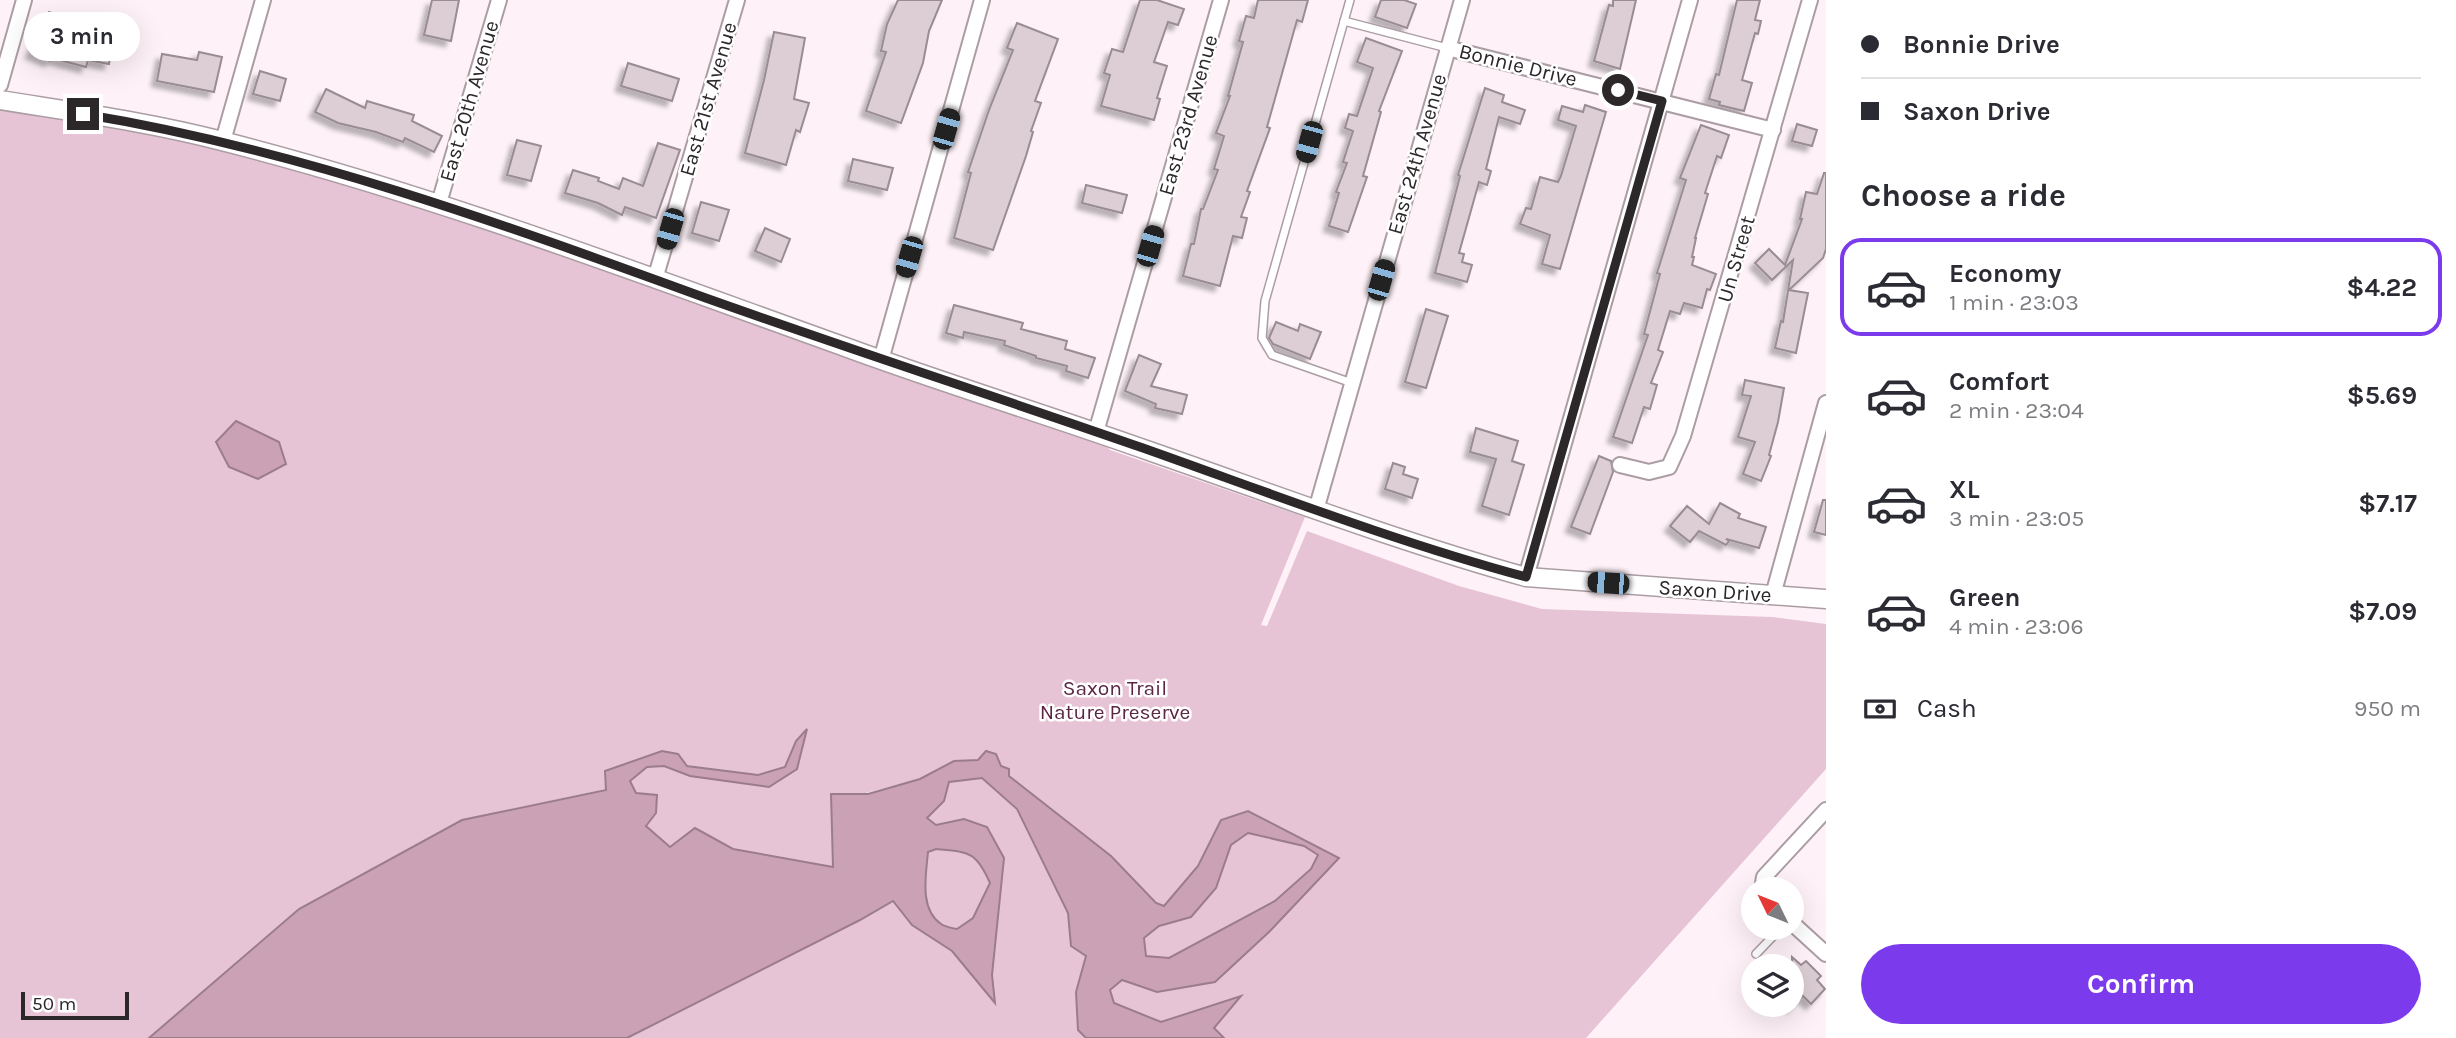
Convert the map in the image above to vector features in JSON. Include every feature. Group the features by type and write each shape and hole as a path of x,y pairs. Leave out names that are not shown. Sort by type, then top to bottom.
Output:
{"street":[{"path":"0,85 24,0"},
{"path":"223,141 264,0"},
{"name":"East 20th Avenue","path":"439,203 499,0"},
{"name":"East 21st Avenue","path":"655,279 737,0"},
{"path":"881,360 982,0"},
{"name":"East 23rd Avenue","path":"1096,432 1221,0"},
{"name":"East 24th Avenue","path":"1316,510 1462,0"},
{"path":"1526,577 1690,0"},
{"name":"Un Street","path":"1620,465 1649,472 1669,467 1684,436 1810,0"},
{"name":"Bonnie Drive","path":"1447,48 1773,130"},
{"name":"Saxon Drive","path":"0,100 166,128 223,141 439,203 881,360 1482,565 1526,577 1826,599"},
{"path":"1773,595 1826,403"},
{"path":"1764,877 1826,810"},
{"path":"1804,933 1824,949"}],"lane":[{"path":"1350,0 1265,301 1262,338 1272,355 1352,383"},
{"name":"Bonnie Drive","path":"1344,21 1447,48"},
{"path":"1756,954 1769,940"}],"green space":[{"name":"Saxon Trail Nature Preserve","path":"0,100 223,141 1096,432 1110,450 1305,517 1261,625 1267,626 1307,531 1459,586 1542,609 1772,617 1826,624 1826,769 1586,1038 1224,1038 1213,1028 1239,997 1161,1022 1114,1003 1109,990 1122,980 1157,992 1215,982 1269,932 1339,858 1248,811 1221,820 1198,866 1164,906 1156,903 1111,856 1008,776 978,760 954,761 920,779 862,794 834,867 733,849 695,829 670,847 645,825 630,781 647,767 664,766 690,776 769,787 797,769 806,730 796,741 785,767 758,775 687,765 678,754 662,751 606,789 462,820 299,909 149,1038 0,1038"},
{"path":"982,778 1016,809 1068,914 1071,946 1086,955 1076,992 1078,1030 1086,1038 627,1038 860,920 894,900 912,925 952,951 995,1001 992,975 1004,858 964,819 936,825 927,818 944,801 949,782"},
{"path":"1248,833 1304,846 1318,855 1311,869 1275,901 1169,958 1146,956 1144,938 1159,926 1191,917 1216,888 1231,845"},
{"path":"936,849 970,855 980,865 990,883 973,918 957,929 941,925 929,911 925,881 928,852"}],"shaded area":[{"path":"236,421 279,442 286,464 258,479 229,467 216,442"},
{"path":"807,729 797,769 769,787 690,776 664,766 647,767 630,781 636,793 657,795 656,813 646,826 670,847 695,828 733,849 833,867 831,794 868,794 920,779 954,761 978,760 986,751 996,754 1001,766 1009,769 1009,776 1111,856 1156,903 1164,906 1198,866 1221,820 1248,811 1339,858 1269,932 1215,982 1157,992 1122,980 1110,990 1114,1003 1161,1022 1241,996 1214,1028 1224,1038 1086,1038 1078,1030 1076,992 1086,956 1071,946 1068,913 1017,809 982,778 949,782 944,801 927,818 936,825 964,819 987,827 1004,858 992,975 995,1003 952,951 912,925 893,901 627,1038 149,1038 299,909 462,820 606,790 605,771 662,751 678,754 687,766 758,775 785,767 796,741","holes":["1248,833 1304,846 1318,855 1311,869 1275,901 1169,958 1146,956 1144,938 1159,926 1191,917 1216,888 1231,845","936,849 970,855 980,865 990,883 973,918 957,929 943,925 929,910 925,881 928,852"]}],"building":[{"path":"432,0 459,0 451,41 424,35"},
{"path":"898,0 942,0 929,31 923,63 901,123 866,111 886,52 881,51 887,24"},
{"path":"1140,0 1157,0 1184,9 1178,25 1168,22 1154,62 1167,66 1157,98 1160,99 1154,120 1101,106 1110,75 1104,73 1112,49 1123,52"},
{"path":"1258,0 1308,0 1302,22 1297,20 1267,127 1270,128 1247,191 1250,192 1241,217 1247,218 1242,238 1233,236 1220,286 1183,276 1191,244 1194,244 1201,209 1218,170 1214,169 1224,136 1216,133 1230,96 1243,42 1239,41 1246,16 1254,18"},
{"path":"1381,0 1404,0 1416,4 1407,28 1375,17"},
{"path":"1613,0 1636,0 1620,69 1594,61 1609,5 1613,6"},
{"path":"1737,0 1760,0 1755,20 1761,21 1742,80 1752,83 1744,111 1719,105 1720,102 1709,99 1716,74 1719,75"},
{"path":"49,12 67,20 62,32 95,41 96,38 113,41 109,64 88,60 86,67 52,58 50,61 31,53"},
{"path":"1017,23 1058,39 1035,101 1041,103 1026,156 993,250 954,238 971,173 968,172 1013,50 1007,48"},
{"path":"774,32 805,38 794,99 809,103 800,132 796,130 786,165 745,153"},
{"path":"1366,38 1402,51 1379,111 1381,112 1363,176 1367,177 1348,232 1329,226 1339,193 1336,192 1347,163 1343,162 1353,131 1345,128 1349,114 1357,116 1373,68 1357,62"},
{"path":"199,52 222,57 214,92 157,81 162,54 197,60"},
{"path":"628,63 679,79 672,101 621,86"},
{"path":"260,71 286,79 280,101 253,94"},
{"path":"1485,88 1504,95 1502,102 1525,110 1520,124 1499,117 1486,169 1491,171 1487,185 1479,182 1459,253 1464,254 1462,262 1472,265 1467,282 1435,273 1460,176 1458,175"},
{"path":"326,89 365,108 367,101 414,115 412,121 442,136 434,152 405,138 403,142 338,123 315,112"},
{"path":"1585,105 1606,112 1560,269 1542,264 1550,235 1520,224 1526,208 1531,209 1540,177 1558,182 1561,176 1576,126 1558,120 1562,106 1583,112"},
{"path":"1797,124 1817,130 1812,146 1792,141"},
{"path":"1701,125 1729,135 1721,158 1717,156 1705,193 1708,194 1692,257 1692,265 1716,274 1710,290 1707,289 1702,308 1684,303 1680,314 1670,311 1658,350 1663,352 1651,383 1657,385 1650,409 1644,407 1632,443 1613,437 1648,335 1644,334 1660,274 1657,273 1686,180 1680,178"},
{"path":"517,140 541,146 531,181 507,175"},
{"path":"658,143 680,150 656,218 625,207 622,215 598,203 565,193 573,170 599,178 598,181 619,189 623,178 643,186"},
{"path":"853,159 893,168 887,190 848,181"},
{"path":"1824,173 1826,249 1823,258 1789,290 1808,293 1796,353 1775,348 1781,321 1783,322 1793,260 1772,280 1755,263 1769,249 1785,265 1802,219 1806,192 1817,194"},
{"path":"1086,185 1127,195 1122,213 1082,203"},
{"path":"701,202 729,210 719,241 692,233"},
{"path":"765,228 790,239 781,262 755,251"},
{"path":"954,305 1023,323 1021,329 1067,341 1065,349 1095,358 1088,378 1066,371 1067,366 1036,358 1004,345 1005,341 964,332 963,338 946,333"},
{"path":"1426,309 1448,316 1426,388 1405,382"},
{"path":"1276,322 1298,331 1300,324 1321,332 1310,359 1273,344 1269,338"},
{"path":"1139,355 1161,364 1151,386 1187,395 1182,414 1155,408 1156,404 1125,391"},
{"path":"1745,380 1784,388 1769,455 1771,456 1761,481 1743,474 1755,442 1738,437 1751,396 1742,395"},
{"path":"1476,428 1518,441 1512,461 1524,465 1509,515 1482,506 1496,459 1470,452"},
{"path":"1599,456 1611,461 1613,472 1590,534 1571,527"},
{"path":"1393,463 1405,467 1403,474 1418,479 1412,498 1385,489"},
{"path":"1823,500 1826,500 1826,535 1814,532"},
{"path":"1720,503 1740,514 1738,518 1766,527 1759,548 1726,539 1729,541 1726,545 1699,531 1690,542 1670,526 1687,506 1709,524"},
{"path":"1806,961 1821,976 1817,980 1825,989 1811,1004 1804,997"}],"route":[{"path":"83,114 223,141 439,203 881,360 1316,510 1526,577 1662,101 1618,90"}]}
